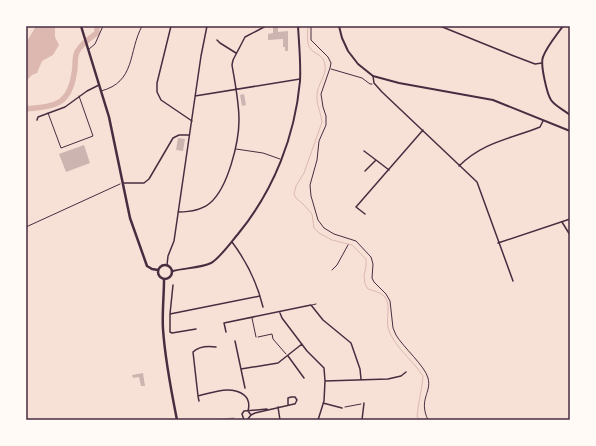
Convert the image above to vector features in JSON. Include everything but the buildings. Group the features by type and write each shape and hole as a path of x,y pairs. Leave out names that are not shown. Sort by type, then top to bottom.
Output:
{"main road":[{"path":"81,26 112,130 130,218 147,266 158,270 160,267 167,265 171,267 173,271 171,277 164,280"},
{"path":"158,270 159,276 164,280"},
{"path":"164,280 164,344 177,420"}],"street":[{"path":"170,26 157,83 157,92 160,100 192,121"},
{"path":"167,265 168,256 174,241 189,135 207,26"},
{"path":"178,212 203,208 214,199 224,183 236,149 239,119 232,62 245,37 266,26"},
{"path":"173,271 212,262 232,242 260,203 273,179 291,130 297,105 300,79 298,26"},
{"path":"339,26 342,38 348,51 358,64 373,76 384,80 493,100 570,131"},
{"path":"440,26 535,64 542,63"},
{"path":"563,26 543,57 542,63 551,100 570,115"},
{"path":"217,40 236,53"},
{"path":"373,76 374,83 387,97 477,182 513,281"},
{"path":"195,96 300,79"},
{"path":"36,120 38,117 65,107 88,90 99,85"},
{"path":"459,166 469,156 492,144 540,127 544,120"},
{"path":"365,214 356,207 423,130"},
{"path":"122,183 144,183 149,180 173,138 178,135 189,135"},
{"path":"364,151 389,170"},
{"path":"365,172 376,160"},
{"path":"498,243 570,219"},
{"path":"562,222 570,235"},
{"path":"232,242 249,267 257,285 263,307"},
{"path":"173,285 170,332 172,333 196,329"},
{"path":"170,314 260,296"},
{"path":"226,332 224,323 311,306 323,320 351,343 360,369 361,379"},
{"path":"280,312 282,318 302,344 324,368 325,381 323,403 318,420"},
{"path":"235,341 244,388"},
{"path":"241,369 278,363 302,344"},
{"path":"199,401 192,352 197,349 210,346 216,347"},
{"path":"288,356 304,378"},
{"path":"325,381 398,377 406,372"},
{"path":"198,396 227,390 242,394 248,399 248,410 251,415"},
{"path":"247,420 254,412 288,405 296,403 296,398 292,396 289,397 288,405"},
{"path":"323,403 342,408"},
{"path":"362,420 364,403"},
{"path":"278,407 280,420"},
{"path":"244,420 244,411 269,409"}],"lane":[{"path":"88,50 95,44 103,26"},
{"path":"101,91 116,86 122,80 127,72 136,38 142,26"},
{"path":"48,113 61,148 93,136 79,96"},
{"path":"236,149 263,153 281,160"},
{"path":"332,270 337,265 348,245"},
{"path":"311,306 316,304"},
{"path":"252,317 256,337"}],"path":[{"path":"311,26 311,40 328,57 331,63 321,94 326,116 326,125 319,141 317,160 310,185 311,196 318,220 324,228 334,234 356,241 371,257 373,264 372,278 390,301 392,322 396,335 428,376 428,387 424,404 428,420"},
{"path":"330,68 362,78 370,84 374,83"},
{"path":"26,227 122,183"},
{"path":"256,337 272,334 273,339 288,356"},
{"path":"342,408 364,403"}],"shaded area":[{"path":"36,26 55,26 55,37 59,45 53,55 42,61 37,73 32,75 26,81 26,43"}],"waterway":[{"path":"26,109 52,105 64,98 72,85 77,52 83,44 97,33 97,26"},
{"path":"308,26 309,46 323,59 325,65 325,72 317,91 317,101 322,122 304,173 296,186 294,194 312,214 314,228 319,233 332,240 352,245 366,259 364,276 365,284 368,289 379,293 387,300 388,328 391,335 394,341 423,376 417,417 421,420"}]}
